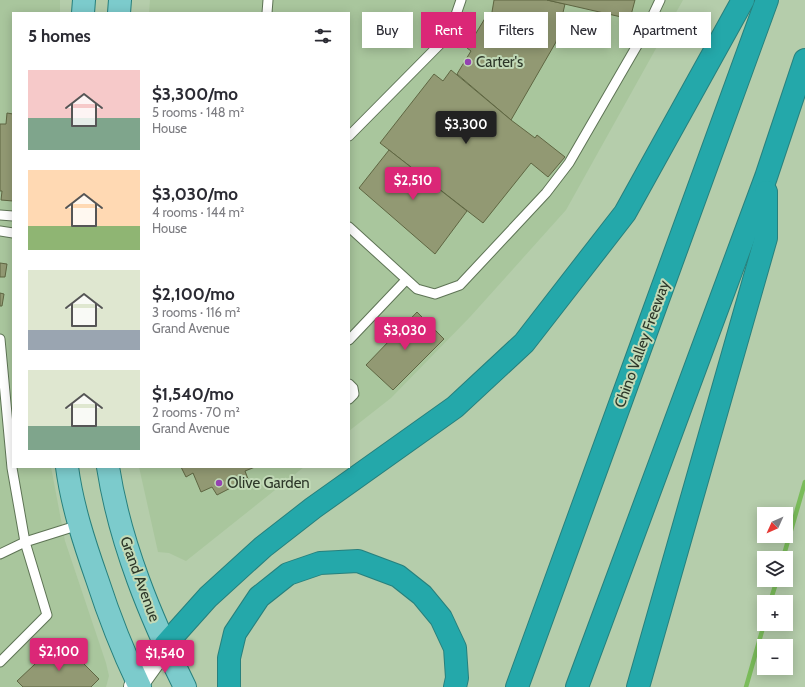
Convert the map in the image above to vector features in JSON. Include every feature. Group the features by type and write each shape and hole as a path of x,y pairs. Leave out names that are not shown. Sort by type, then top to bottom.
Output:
{"highway":[{"path":"165,645 208,597 263,546 313,508 455,407 524,343 625,213 744,0"},
{"name":"Chino Valley Freeway","path":"517,687 767,0"},
{"path":"577,687 766,177 805,60"},
{"path":"638,687 766,238 766,177"},
{"path":"230,687 229,658 235,633 259,597 288,574 320,563 358,561 398,576 422,595 441,618 455,648 457,678 455,687"}],"main road":[{"path":"83,12 84,0"},
{"path":"119,12 120,0"},
{"path":"66,468 79,525 111,620 137,686"},
{"name":"Grand Avenue","path":"108,468 113,497 131,557 165,645 185,687"}],"street":[{"path":"137,686 165,645"}],"lane":[{"path":"267,12 268,0"},
{"path":"350,135 449,36 461,0"},
{"path":"350,228 417,289 435,294 460,285 546,193 569,163 646,30 660,0"},
{"path":"0,215 12,216"},
{"path":"0,231 12,233"},
{"path":"350,339 406,280"},
{"path":"0,339 12,468 25,542 47,615 0,662"},
{"path":"350,385 353,388 354,394 350,398"},
{"path":"0,554 25,542 79,525"}],"shaded area":[{"path":"0,0 60,0 60,12 12,12 12,468 51,468 65,541 109,676 106,687 0,687"},
{"path":"150,0 683,0 676,12 619,12 619,48 656,48 566,210 470,317 391,398 350,430 350,12 149,12"},
{"path":"139,468 303,468 186,561 169,553 158,552"}],"building":[{"path":"494,0 547,0 565,4 563,12 556,12 556,42 511,120 457,74 471,51 467,48 476,48 476,33 484,20 484,48 548,48 548,12 492,12"},
{"path":"547,0 635,0 632,12 619,12 619,16 611,15 611,12 599,12"},
{"path":"451,70 511,120 535,138 537,135 565,157 548,177 531,163 483,223 380,143 434,74 443,81"},
{"path":"7,113 12,114 12,201 1,200 2,191 0,191 0,124 6,124"},
{"path":"389,150 467,211 435,254 359,188"},
{"path":"0,263 7,264 5,277 0,277"},
{"path":"0,293 4,294 2,306 0,306"},
{"path":"417,312 444,339 393,390 366,365"},
{"name":"Olive Garden","path":"182,468 252,468 245,471 248,479 217,495 212,487 201,492 193,473 186,477"},
{"path":"66,646 99,679 91,687 23,687 17,681 51,649 57,654"}],"waterway":[{"path":"785,551 805,482"},
{"path":"772,595 775,587"},
{"path":"746,687 762,631"}],"place":[{"name":"Carter's","path":"468,62"},
{"name":"Olive Garden","path":"219,483"}]}
